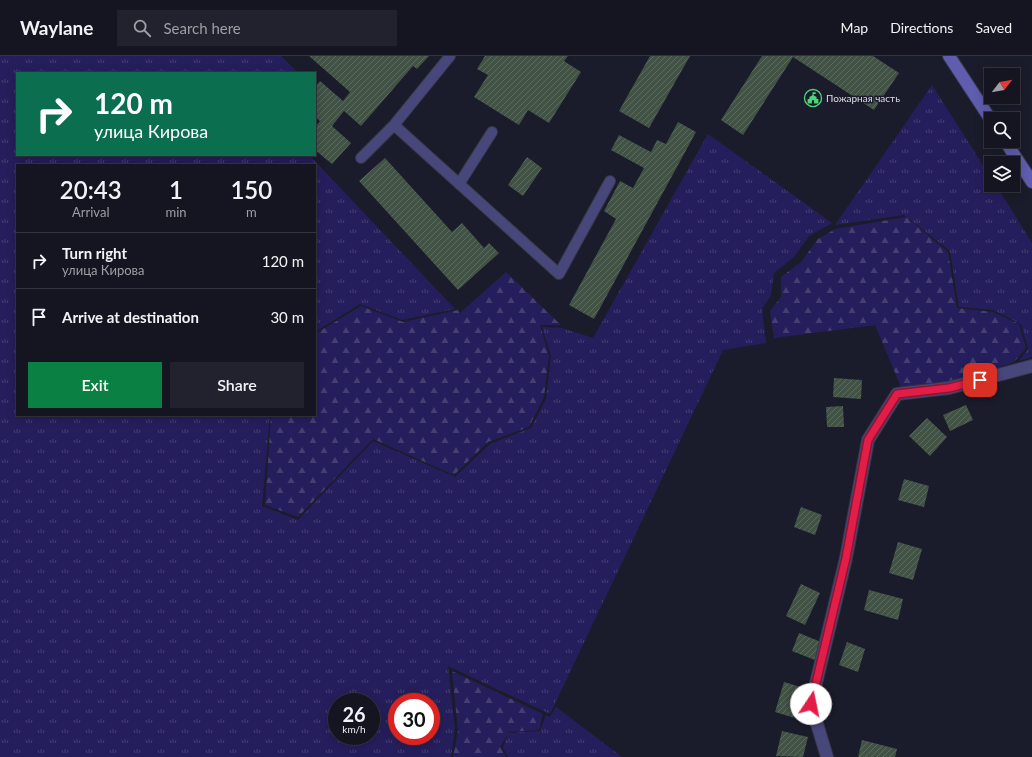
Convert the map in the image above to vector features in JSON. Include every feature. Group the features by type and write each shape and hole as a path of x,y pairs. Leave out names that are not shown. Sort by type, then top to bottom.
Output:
{"main road":[{"path":"949,56 986,112"},
{"path":"1010,148 1032,182"}],"street":[{"path":"826,757 811,704 846,558 868,440 897,394 949,388 1032,366"}],"lane":[{"path":"360,158 394,124 450,56"},
{"path":"394,124 559,274 610,181"},
{"path":"459,184 492,132"}],"green space":[{"path":"0,56 281,56 297,72 16,72 16,156 310,156 455,309 402,320 360,304 316,331 316,164 16,164 16,416 270,416 262,506 298,520 373,441 455,477 490,444 531,428 546,399 551,356 542,327 562,328 593,338 708,134 832,223 809,236 794,257 774,273 771,295 762,309 766,343 723,350 550,714 448,666 455,729 451,757 0,757"},
{"path":"932,85 984,167 984,192 1000,192 1032,243 1032,357 1019,361 1028,349 1021,324 993,310 959,307 950,251 904,215 835,225"},
{"path":"906,217 948,252 957,308 993,312 1019,324 1026,348 1014,362 959,382 904,394 875,325 774,338 770,311 781,297 781,277 801,262 818,239 835,229"},
{"path":"506,272 561,325 540,325 549,356 544,397 529,427 488,442 454,475 373,439 298,517 265,505 271,416 316,416 316,333 361,306 403,322 458,310 460,313"},
{"path":"452,671 543,714 539,730 509,732 500,747 506,757 453,757 458,731"},
{"path":"556,707 622,757 508,757 503,748 508,733 540,731 546,715 550,717"}],"building":[{"path":"309,56 429,56 417,69 413,66 361,126 344,111 332,126 351,143 332,164 316,151 316,126 320,121 316,118 316,86 320,81 343,101 350,92"},
{"path":"485,56 568,56 564,61 581,72 549,123 528,110 519,125 474,97 488,75 477,69"},
{"path":"650,56 690,56 649,128 619,111"},
{"path":"762,56 873,56 899,73 874,110 793,57 743,135 721,120"},
{"path":"678,122 696,132 594,319 569,305 616,219 604,211 620,181 633,188 644,168 611,150 619,135 651,152 657,140 666,144"},
{"path":"527,157 542,168 523,196 508,185"},
{"path":"385,158 452,232 462,223 484,248 489,243 499,253 458,290 359,181"},
{"path":"834,378 862,380 861,399 833,397"},
{"path":"966,405 973,420 950,431 943,415"},
{"path":"843,406 844,427 827,427 826,407"},
{"path":"927,418 947,437 930,456 909,436"},
{"path":"904,479 929,486 924,507 898,500"},
{"path":"801,507 822,515 815,535 794,527"},
{"path":"898,542 922,549 913,580 889,573"},
{"path":"801,584 820,593 805,625 786,616"},
{"path":"869,590 903,599 898,620 864,610"},
{"path":"799,633 821,642 815,660 792,651"},
{"path":"847,642 865,649 858,672 839,665"},
{"path":"784,682 804,688 795,718 775,712"},
{"path":"782,731 808,737 803,757 776,756"},
{"path":"862,740 897,749 895,757 858,757"}],"place":[{"name":"Пожарная часть","path":"813,98"}],"route":[{"path":"811,704 846,558 868,440 897,394 949,388 980,380"}]}
